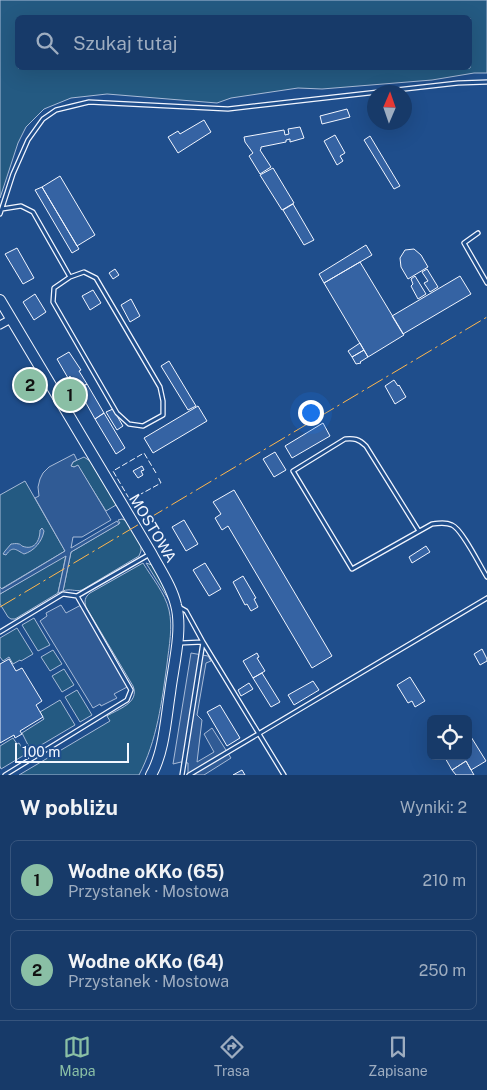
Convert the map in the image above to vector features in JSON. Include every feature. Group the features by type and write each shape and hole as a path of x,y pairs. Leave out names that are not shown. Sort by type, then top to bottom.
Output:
{"street":[{"name":"MOSTOWA","path":"0,300 165,577 176,606 178,616 177,644 159,756 154,775"},
{"path":"0,325 11,319"}],"lane":[{"path":"0,214 13,174 28,140 43,119 56,110 89,102 228,109 458,83 487,82"},
{"path":"2,209 21,206 33,212 70,277"},
{"path":"478,233 464,243 487,283"},
{"path":"84,272 96,278 160,387 163,415 143,426 129,424 117,413 53,302 54,288 70,277 84,272"},
{"path":"419,531 366,446 360,440 345,439 293,471 352,569 432,524 444,523 453,525 461,532 487,577"},
{"path":"0,632 63,594 77,596 151,554"},
{"path":"5,775 127,700 131,690 77,596"},
{"path":"189,775 487,598"},
{"path":"176,606 186,610 203,642 284,775"},
{"path":"177,644 203,642"},
{"path":"182,775 203,642"}],"shaded area":[{"path":"0,0 487,0 487,73 474,73 432,80 322,89 298,88 231,98 217,103 107,94 71,98 44,109 26,127 18,143 0,198"},
{"path":"74,454 77,460 71,466 78,465 111,520 82,537 73,537 71,548 117,521 119,524 71,552 63,591 58,593 66,556 0,594 0,587 2,589 65,551 35,498 39,496 38,487 43,473 49,467"},
{"path":"84,457 90,461 116,504 106,511 78,466 71,466 73,462"},
{"path":"25,481 65,551 1,589 0,495"},
{"path":"118,520 127,521 141,545 139,556 82,590 63,591 71,552 120,523"},
{"path":"42,528 44,531 41,539 31,551 24,554 13,549 6,555 3,554 11,544 30,547 36,544"},
{"path":"66,555 58,593 15,619 8,617 0,604 0,594"},
{"path":"143,563 167,604 171,630 158,721 150,749 139,775 19,775 110,721 107,716 131,701 134,692 133,686 86,607 85,601 90,593"},
{"path":"146,563 152,565 163,584 169,600"},
{"path":"61,605 66,613 81,605 129,686 114,694 117,698 101,706 100,704 93,708 40,621 47,616 46,613"},
{"path":"34,618 50,645 38,651 22,625"},
{"path":"17,628 33,654 13,664 9,657 3,661 0,657 0,638"},
{"path":"53,650 62,664 50,671 41,657"},
{"path":"191,653 208,656 211,661 206,663 197,715 202,720 197,762 214,752 204,734 212,728 231,758 204,775 188,775 188,763 173,764"},
{"path":"64,669 74,685 62,692 52,676"},
{"path":"77,690 92,715 80,722 65,697"},
{"path":"60,700 75,725 31,751 22,733 44,719 40,712"},
{"path":"13,738 17,744 19,743 26,754 1,769 0,746"}],"building":[{"path":"347,109 350,117 322,124 320,116"},
{"path":"204,120 211,132 178,153 168,137 178,131 180,134"},
{"path":"300,127 304,138 290,142 290,139 286,140 286,142 261,147 260,150 271,167 260,174 249,156 253,153 245,142 244,137 284,130 285,135 289,134 288,129"},
{"path":"335,135 345,153 340,156 343,161 337,165 324,141"},
{"path":"370,136 400,186 394,189 364,140"},
{"path":"273,168 294,203 282,210 260,175"},
{"path":"60,176 95,235 77,246 42,187"},
{"path":"42,187 79,249 72,253 35,190"},
{"path":"293,204 314,240 304,245 283,210"},
{"path":"366,245 372,255 324,283 319,274"},
{"path":"17,248 34,278 23,284 5,254"},
{"path":"414,249 421,255 428,267 408,279 401,267 400,258 405,250"},
{"path":"360,262 404,335 368,357 324,283"},
{"path":"115,269 119,275 113,279 109,273"},
{"path":"427,269 438,287 430,292 424,283 428,281 422,272"},
{"path":"415,276 426,294 418,299 411,286 413,284 411,279"},
{"path":"460,276 471,294 403,334 392,316"},
{"path":"93,290 101,303 90,310 82,296"},
{"path":"35,294 46,312 34,320 23,302"},
{"path":"131,299 140,316 130,322 121,305"},
{"path":"360,343 364,350 352,357 348,351"},
{"path":"364,350 368,357 361,363 356,364 352,357"},
{"path":"69,352 81,370 79,371 87,384 78,389 70,376 68,378 57,359"},
{"path":"169,361 196,406 188,410 161,366"},
{"path":"394,380 406,397 395,404 385,386"},
{"path":"87,384 104,413 95,419 78,389"},
{"path":"198,406 207,421 153,453 144,438"},
{"path":"113,409 123,426 117,430 106,412"},
{"path":"104,413 125,448 116,454 95,419"},
{"path":"323,423 330,436 292,458 285,446"},
{"path":"275,452 286,470 274,477 263,459"},
{"path":"142,466 144,470 141,471 143,475 138,478 133,471"},
{"path":"234,490 332,656 312,668 228,526 222,530 215,518 221,514 213,502"},
{"path":"184,520 198,544 186,551 172,527"},
{"path":"426,546 430,552 412,563 409,557"},
{"path":"205,563 221,589 209,596 193,570"},
{"path":"243,576 256,598 254,599 258,607 251,611 247,604 245,605 233,582"},
{"path":"482,649 487,661 480,665 474,654"},
{"path":"257,653 259,657 257,658 265,671 253,678 243,661"},
{"path":"9,659 16,671 22,668 42,701 36,705 43,717 20,731 22,734 15,738 14,735 0,743 0,664"},
{"path":"262,673 280,702 271,707 253,678"},
{"path":"410,677 425,701 415,707 412,701 408,703 397,685"},
{"path":"313,681 319,690 294,705 288,695"},
{"path":"249,683 253,689 241,696 238,690"},
{"path":"220,705 240,738 227,746 207,712"},
{"path":"472,738 486,761 471,770 466,761 452,770 446,760 472,760"},
{"path":"466,761 474,775 456,775 452,770"},
{"path":"242,770 245,775 233,775"}],"fence":[{"path":"156,473 144,453 113,471 130,500 161,483 158,477"}],"power":[{"path":"0,607 487,317"}],"place":[{"name":"Wodne oKKo (64)","path":"30,385"},
{"name":"Wodne oKKo (65)","path":"70,395"}]}
